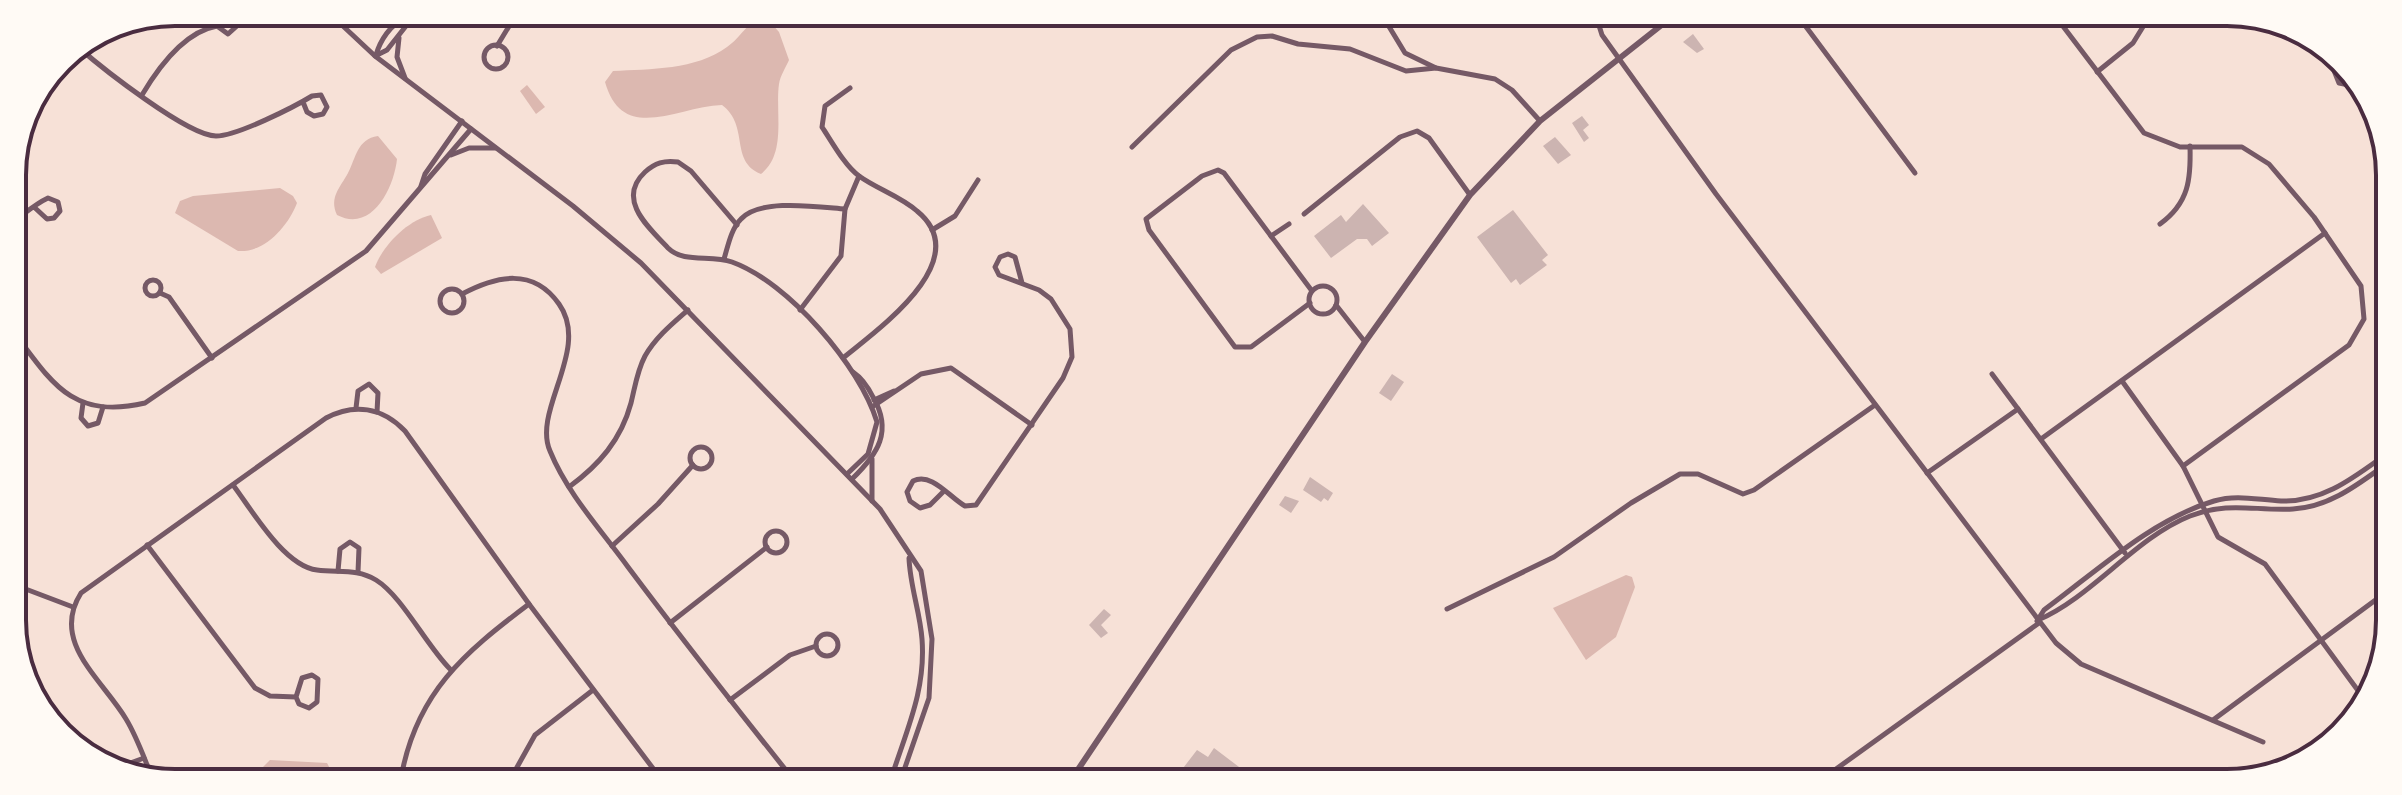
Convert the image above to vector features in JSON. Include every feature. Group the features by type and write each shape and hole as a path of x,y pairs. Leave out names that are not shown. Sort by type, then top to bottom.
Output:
{"street":[{"path":"142,95 158,70 197,33 217,26 224,34 235,31 236,26"},
{"path":"343,26 375,56 641,263 873,502 921,571 926,588 933,658 929,698 905,769"},
{"path":"375,56 380,43 395,26"},
{"path":"403,26 396,46 406,79"},
{"path":"497,46 506,50 508,58 505,65 494,69 485,63 484,55 488,48 497,46 509,26"},
{"path":"1389,26 1405,53 1436,68 1495,79 1512,90 1540,121"},
{"path":"1599,26 1602,35 2038,622 2081,664 2263,742"},
{"path":"1078,769 1365,342 1470,195 1540,121 1660,26"},
{"path":"1805,26 1915,173"},
{"path":"2063,26 2144,133 2171,145 2242,147 2260,156 2354,271 2364,293 2361,328 2343,350 2183,466"},
{"path":"2097,72 2133,43 2143,26"},
{"path":"375,56 387,50 402,31"},
{"path":"1132,147 1231,50 1257,37 1272,36 1298,44 1350,49 1406,71 1436,68"},
{"path":"88,54 190,129 213,136 233,133 303,102 321,95 327,107 323,114 314,116 307,112 303,102"},
{"path":"843,358 917,294 933,261 932,230 918,211 859,176 821,122 825,106 850,88"},
{"path":"421,187 425,174 462,121"},
{"path":"26,348 51,382 83,403 103,407 145,403 366,251 471,129"},
{"path":"1304,214 1400,137 1417,131 1429,138 1470,195"},
{"path":"2160,224 2176,210 2187,191 2190,146"},
{"path":"450,156 469,148 495,148"},
{"path":"737,225 691,171 678,162 655,164 640,176 633,190 637,212 676,255 724,259 755,273 800,310 853,371 873,403 883,429 882,441 872,459 849,477"},
{"path":"1218,170 1224,173 1312,291 1310,303 1251,347 1235,347 1149,230 1146,219 1202,176 1218,170"},
{"path":"800,310 841,256 845,209 859,176"},
{"path":"932,230 955,216 978,180"},
{"path":"26,213 34,207 44,200 58,202 60,211 57,217 47,219 34,207"},
{"path":"724,259 742,217 765,207 845,209"},
{"path":"1271,236 1289,224"},
{"path":"2041,439 2325,233"},
{"path":"944,491 926,507 914,505 908,497 910,485 918,479 928,479 965,506 976,505 1069,367 1072,338 1065,317 1051,299 999,275 995,267 1000,257 1008,254 1015,257 1022,283"},
{"path":"462,294 464,303 460,310 449,312 443,308 441,300 447,291 462,294 492,279 520,278 552,295 564,312 569,342 547,437 550,452 569,487 612,546 785,769"},
{"path":"1312,291 1324,286 1332,289 1335,305 1365,342"},
{"path":"160,293 169,297 212,358"},
{"path":"1310,303 1322,313 1335,305"},
{"path":"569,487 608,451 621,429 645,356 663,333 688,310"},
{"path":"873,403 930,371 951,368 1032,425"},
{"path":"1992,374 2125,554"},
{"path":"2122,381 2183,466 2218,537 2253,555 2271,570 2358,691"},
{"path":"356,408 358,391 369,384 378,393 377,412"},
{"path":"83,403 81,418 88,426 98,423 103,407"},
{"path":"849,477 871,447 877,431 873,403"},
{"path":"1447,609 1554,557 1631,503 1680,474 1698,474 1743,494 1754,490 1875,405"},
{"path":"148,766 125,718 76,649 69,626 73,607 81,593 326,418 356,408 377,412 405,431 529,604 653,769"},
{"path":"1927,473 2018,409"},
{"path":"703,447 709,451 712,459 708,466 699,469 693,465 690,456 693,449 703,447"},
{"path":"872,459 873,502"},
{"path":"1836,769 2038,622 2125,554 2179,522 2232,497 2278,501 2311,499 2337,488 2376,461"},
{"path":"612,546 658,504 693,465"},
{"path":"2204,508 2239,505 2285,509 2311,506 2339,496 2376,475"},
{"path":"233,485 291,559 306,568 358,572 385,586 426,644 450,669"},
{"path":"780,531 786,536 783,550 773,552 767,547 766,538 771,532 780,531"},
{"path":"338,571 340,549 350,542 359,548 358,572"},
{"path":"147,545 249,683 270,696 296,697"},
{"path":"670,623 767,547"},
{"path":"895,769 915,714 922,678 922,641 909,557"},
{"path":"26,589 73,607"},
{"path":"2213,720 2376,599"},
{"path":"404,769 422,714 450,669 475,644 529,604"},
{"path":"828,634 834,637 838,645 828,656 821,654 816,646 818,639 828,634"},
{"path":"730,700 790,655 816,646"},
{"path":"312,675 318,679 321,686 312,707 302,707 296,697 302,678 312,675"},
{"path":"516,769 535,735 593,690"},
{"path":"132,763 144,758"}],"shaded area":[{"path":"750,26 774,26 789,60 779,84 777,144 769,166 761,174 745,161 735,123 722,105 654,118 638,117 625,112 613,101 605,82 613,71 687,64 715,55"},
{"path":"527,85 545,107 536,114 520,91"},
{"path":"378,136 397,159 386,194 371,213 361,218 337,215 335,198 358,150 366,141"},
{"path":"280,188 293,196 297,203 281,229 257,248 238,251 175,213 180,201 193,196"},
{"path":"431,215 442,238 381,274 375,267 390,242 414,222"},
{"path":"1626,575 1632,577 1635,587 1616,637 1586,660 1553,608"},
{"path":"270,760 327,763 330,769 261,769"}],"building":[{"path":"1693,34 1704,49 1697,53 1683,42"},
{"path":"1582,116 1589,125 1583,130 1589,138 1584,142 1572,123"},
{"path":"1555,137 1571,155 1558,164 1543,146"},
{"path":"1363,204 1389,233 1372,246 1367,239 1357,239 1331,258 1314,236 1341,215 1346,222"},
{"path":"1513,210 1548,255 1542,260 1547,265 1520,285 1516,279 1511,283 1477,237"},
{"path":"1392,374 1404,382 1391,401 1379,393"},
{"path":"1310,477 1333,493 1328,501 1324,498 1321,502 1303,490"},
{"path":"1285,496 1299,501 1291,513 1279,505"},
{"path":"1104,609 1111,615 1101,625 1108,633 1101,638 1089,625"},
{"path":"1214,748 1242,769 1182,769 1197,750 1208,757"}]}
